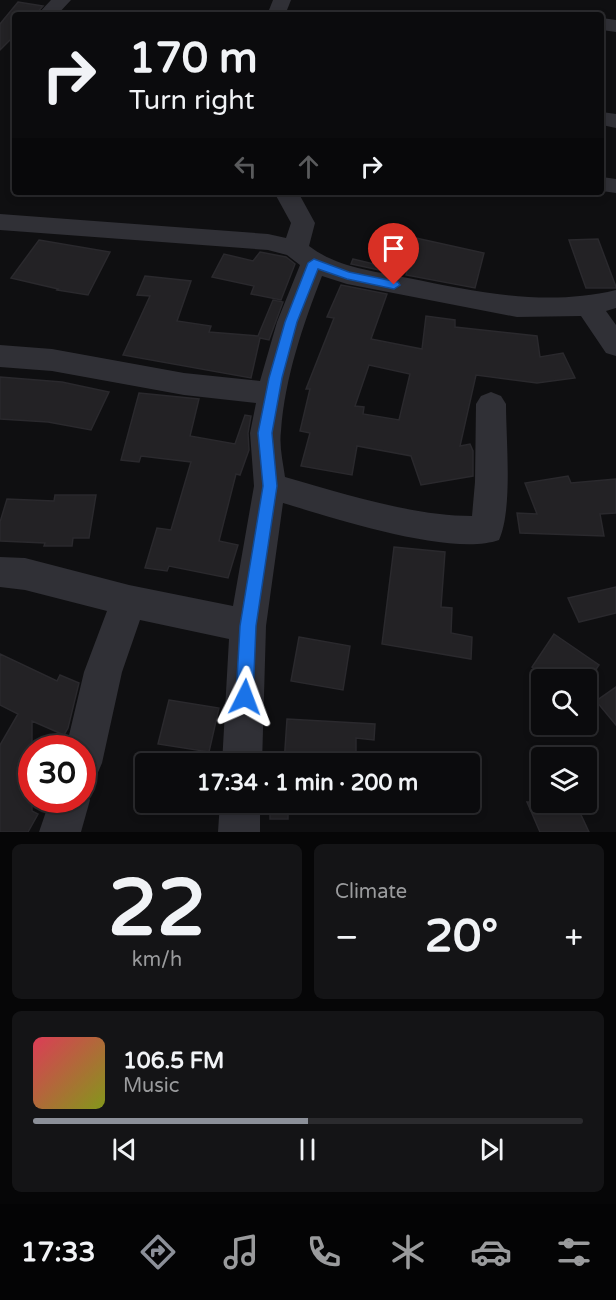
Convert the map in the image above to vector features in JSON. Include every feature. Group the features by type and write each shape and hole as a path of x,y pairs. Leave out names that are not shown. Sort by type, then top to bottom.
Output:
{"street":[{"path":"49,12 62,0"},
{"path":"242,753 248,626 270,486 265,433 305,256 303,223 288,195"},
{"path":"0,222 268,242 347,275 478,302 517,307 588,306 616,298"},
{"path":"588,306 616,346"},
{"path":"0,356 52,360 184,384 272,394"},
{"path":"270,486 354,510 450,530 487,530 491,482 491,404"},
{"path":"0,572 25,574 129,601 248,626"},
{"path":"88,735 103,672 129,601"},
{"path":"60,832 66,813"},
{"path":"239,832 240,813"}],"building":[{"path":"18,2 43,6 38,12 12,12 12,38 0,50 0,24"},
{"path":"416,238 484,253 475,288 406,275"},
{"path":"598,239 616,288 586,288 569,240"},
{"path":"39,240 110,252 88,295 57,290 11,278"},
{"path":"260,252 286,257 295,264 281,300 251,294 254,286 212,277 224,254 253,261"},
{"path":"353,259 395,269 394,273 351,264"},
{"path":"145,276 191,281 177,321 211,326 209,332 258,336 273,300 283,302 269,340 260,338 251,378 123,355 150,296 137,295"},
{"path":"341,285 387,294 371,339 422,349 426,316 455,320 455,327 537,336 540,357 563,353 575,378 537,383 476,375 460,446 470,444 473,451 473,476 421,485 411,456 357,446 352,475 301,466 310,433 300,431 310,389 306,389 334,318 327,317","holes":["369,365 410,374 399,420 363,414 364,407 355,406"]},
{"path":"0,377 62,382 109,392 91,430 48,422 0,419"},
{"path":"139,393 199,399 190,436 235,444 245,415 251,416 248,433 249,450 240,475 236,474 219,541 238,545 228,578 169,566 167,571 145,568 157,528 171,530 191,462 141,456 139,462 121,460"},
{"path":"568,476 571,483 616,479 616,513 600,514 604,536 520,533 517,513 537,514 525,483"},
{"path":"55,495 96,495 89,538 73,538 72,546 44,546 45,543 0,541 0,522 7,499 54,501"},
{"path":"394,547 445,552 441,607 452,608 451,633 472,637 471,659 382,644"},
{"path":"616,587 616,613 579,622 568,598"},
{"path":"554,634 599,665 596,669 535,669 532,667"},
{"path":"299,637 350,646 343,690 291,681"},
{"path":"0,654 57,681 60,675 79,683 68,728 64,735 32,721 32,735 18,735 18,813 38,814 28,832 0,832 0,745 18,714 0,705"},
{"path":"616,687 616,725 597,702"},
{"path":"169,700 219,708 209,752 158,744"},
{"path":"287,719 375,724 374,740 356,738 356,753 285,753"},
{"path":"270,813 288,813 288,819 270,819"},
{"path":"532,813 580,813 589,832 540,832"}],"route":[{"path":"245,697 248,626 270,486 265,433 275,378 291,322 314,263 347,275 394,285"}]}
